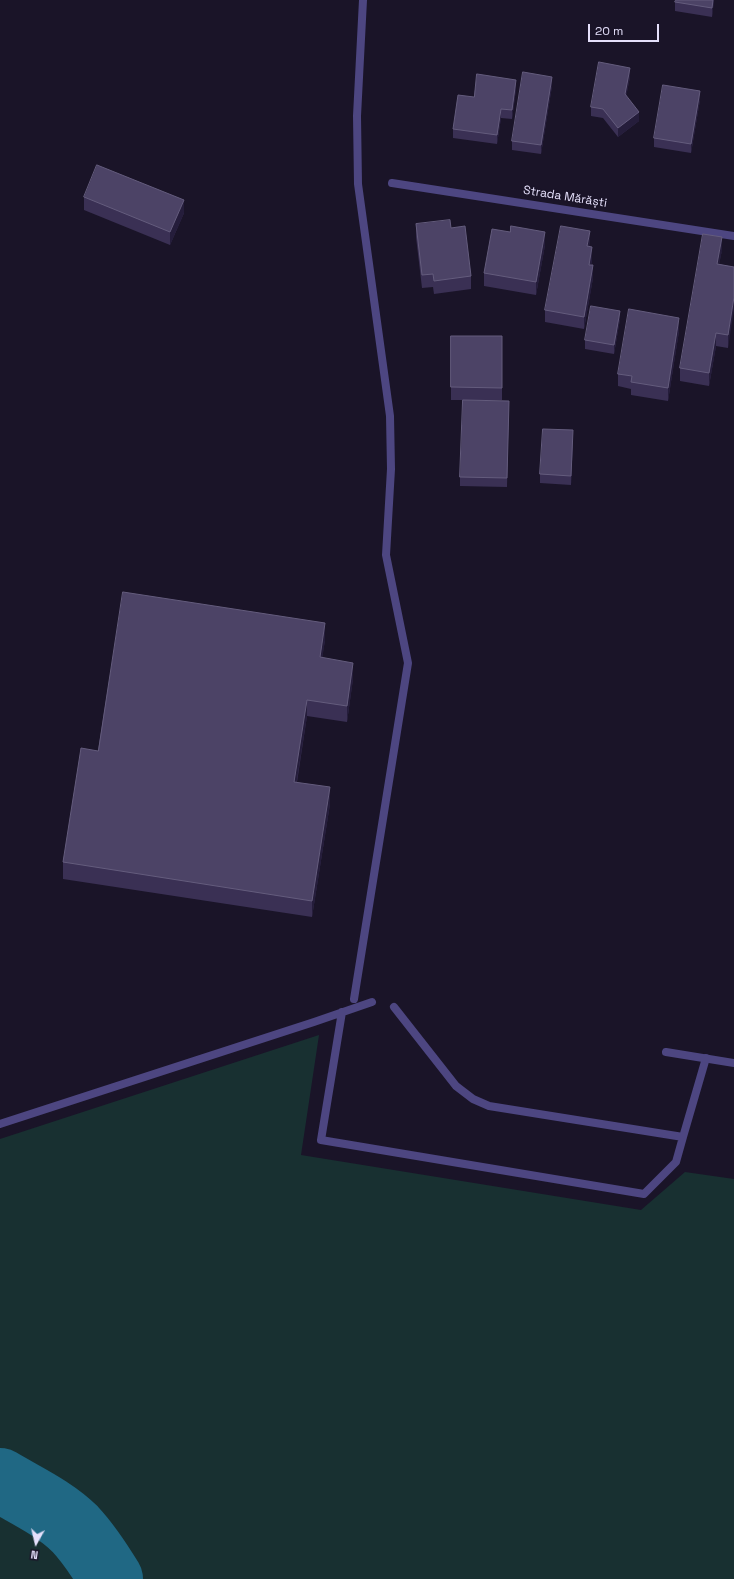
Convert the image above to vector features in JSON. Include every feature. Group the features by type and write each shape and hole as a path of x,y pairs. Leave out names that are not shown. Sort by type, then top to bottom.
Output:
{"street":[{"path":"354,999 408,663 386,555 391,469 390,416 358,184 357,109 363,0"},
{"name":"Strada Mărăști","path":"392,182 734,236"},
{"path":"0,1124 372,1002"},
{"path":"394,1007 456,1086 473,1099 489,1106 683,1137"},
{"path":"342,1012 321,1140 644,1194 676,1162 706,1058"},
{"path":"666,1052 734,1063"}],"green space":[{"path":"319,1035 301,1155 641,1210 685,1172 734,1179 734,1579 124,1579 103,1546 86,1526 67,1508 35,1487 0,1467 0,1139"},
{"path":"0,1493 54,1529 77,1551 88,1564 97,1579 0,1579"}],"building":[{"path":"676,0 713,0 712,8 675,2"},
{"path":"599,62 630,68 625,94 639,112 618,128 603,109 591,107"},
{"path":"523,72 552,77 541,145 512,141"},
{"path":"477,74 516,80 512,110 501,109 497,135 453,129 458,95 474,97"},
{"path":"663,85 700,91 691,144 654,138"},
{"path":"97,165 184,200 170,232 84,197"},
{"path":"450,220 451,228 465,226 471,276 434,281 433,274 422,275 416,224"},
{"path":"511,226 545,232 536,282 484,273 492,229 510,232"},
{"path":"561,226 590,231 587,246 592,247 589,265 593,265 584,317 545,310"},
{"path":"703,234 722,237 717,264 734,267 734,297 728,335 716,333 709,373 680,368"},
{"path":"591,306 620,311 614,345 585,340"},
{"path":"629,309 679,318 668,388 631,382 632,376 618,374"},
{"path":"451,336 502,336 502,388 451,387"},
{"path":"463,400 509,401 507,478 460,477"},
{"path":"543,429 573,430 571,476 540,474"},
{"path":"123,592 325,623 320,657 353,663 347,706 307,700 294,782 330,787 312,901 63,862 81,748 98,751"}],"taxiway":[{"path":"0,1480 49,1508 67,1521 90,1547 111,1579"}]}
